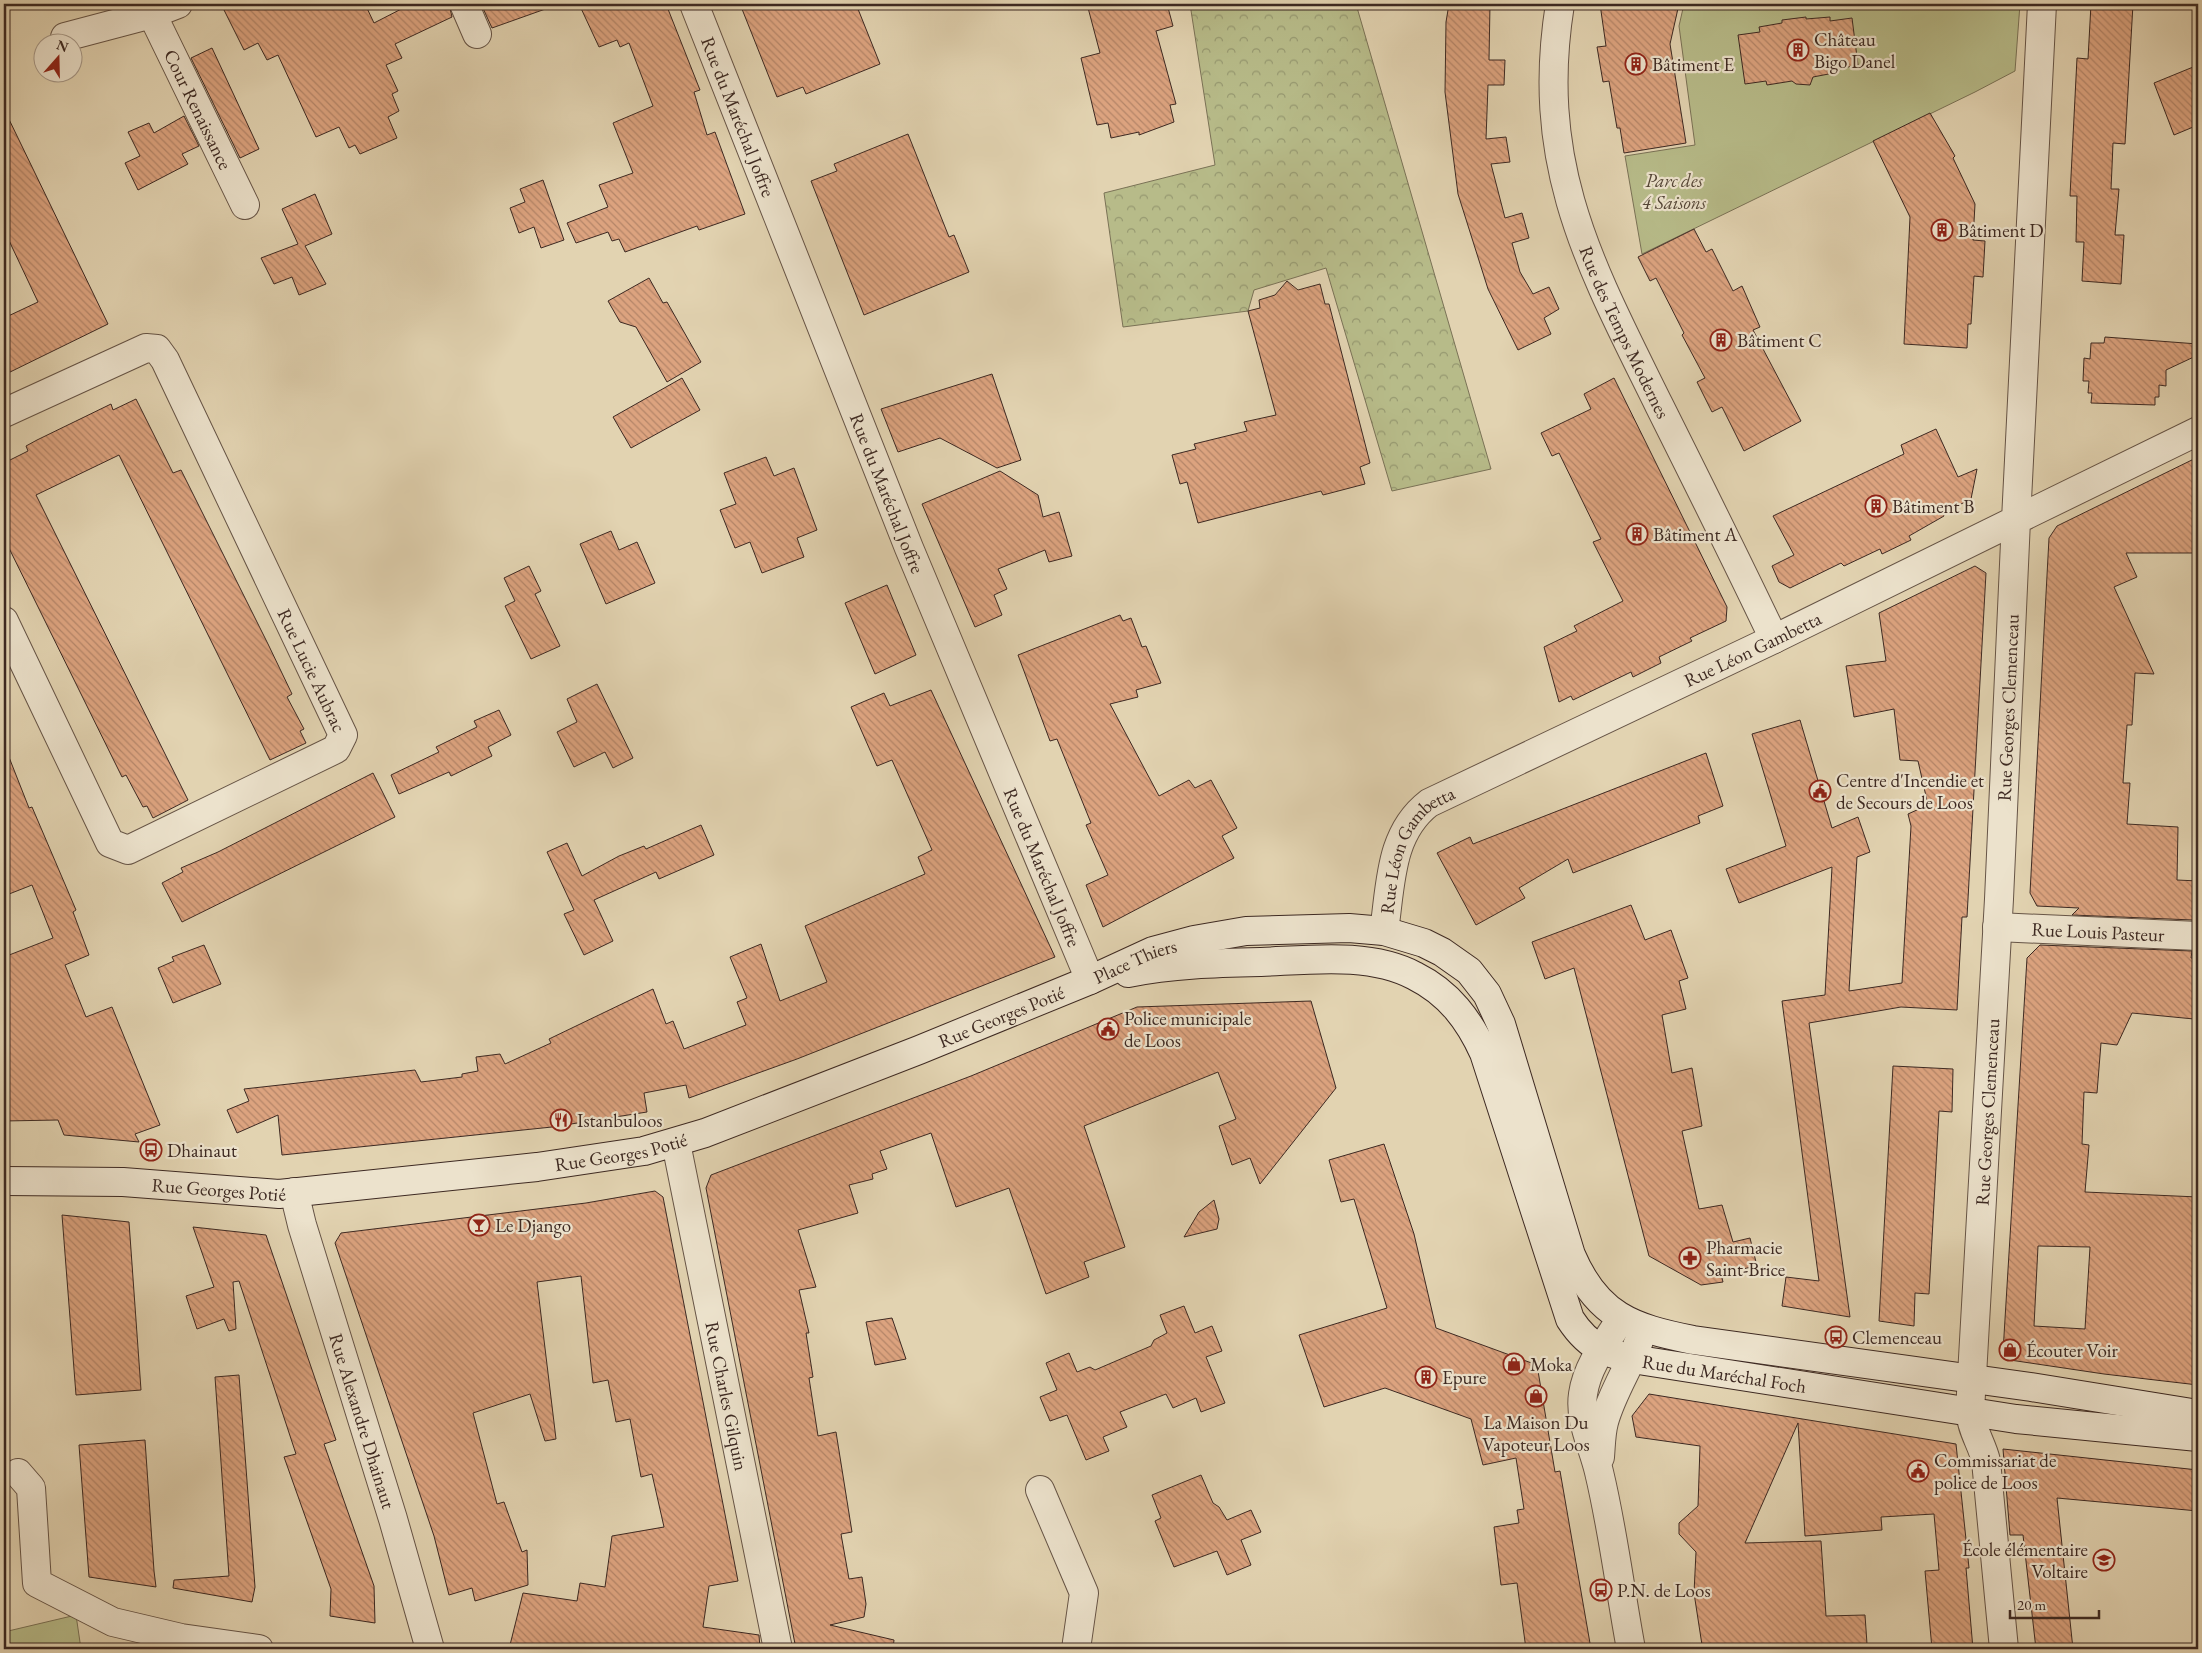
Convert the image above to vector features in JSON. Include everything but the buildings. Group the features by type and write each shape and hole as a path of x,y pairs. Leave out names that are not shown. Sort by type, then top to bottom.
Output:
{"street":[{"path":"82,33 152,14 178,4"},
{"path":"464,4 478,34"},
{"name":"Rue du Maréchal Joffre","path":"694,4 909,548 1090,980"},
{"name":"Rue des Temps Modernes","path":"1560,4 1554,53 1552,100 1560,161 1575,221 1600,284 1774,639"},
{"name":"Rue Georges Clemenceau","path":"1970,1412 1997,927 2042,4"},
{"name":"Cour Renaissance","path":"152,14 245,204"},
{"name":"Rue Lucie Aubrac","path":"4,413 146,348 156,349 165,360 343,735 336,750 128,850 110,843 4,621"},
{"name":"Rue Léon Gambetta","path":"1384,931 1398,844 1410,821 1429,803 1774,639 2198,431"},
{"name":"Rue Louis Pasteur","path":"1997,927 2198,936"},
{"name":"Place Thiers","path":"1090,980 1153,951 1246,930 1348,928 1384,931 1424,943 1442,952 1463,966 1479,983 1501,1024 1578,1270 1591,1290 1632,1324"},
{"name":"Place Thiers","path":"1090,980 1137,971 1186,965 1316,960 1366,962 1402,970 1428,983 1452,1002 1471,1026"},
{"name":"Rue Georges Potié","path":"4,1181 123,1182 254,1193 294,1192 537,1167 644,1151 676,1143 919,1050 1090,980"},
{"name":"Rue du Maréchal Foch","path":"1471,1026 1492,1072 1570,1319 1582,1335 1600,1350 1632,1359 2041,1423 2198,1437"},
{"name":"Rue Charles Gilquin","path":"676,1143 778,1649"},
{"name":"Rue Georges Potié","path":"4,1161 54,1168 123,1182"},
{"name":"Rue Alexandre Dhainaut","path":"294,1192 302,1226 400,1542 430,1649"},
{"path":"1630,1649 1599,1471 1588,1435 1583,1404 1588,1377 1600,1350 1632,1324"},
{"path":"1599,1471 1604,1422 1614,1395 1632,1359 1632,1324"},
{"name":"Rue du Maréchal Foch","path":"1632,1324 1693,1340 2019,1385 2198,1414"},
{"path":"1970,1412 1972,1424 1982,1445 1986,1461 2004,1649"},
{"path":"18,1473 31,1488 37,1583 113,1622 181,1644 259,1649"},
{"path":"1040,1490 1084,1593 1076,1649"}],"green space":[{"path":"1190,4 1356,4 1491,469 1392,491 1326,268 1254,290 1248,311 1123,327 1104,193 1215,165"},
{"name":"Parc des 4 Saisons","path":"1684,4 2020,4 2015,71 1642,254 1625,156 1695,145 1679,26"},
{"path":"76,1615 81,1649 4,1649 4,1632"}],"place":[{"name":"Château Bigo Danel","path":"1798,50"},
{"name":"Bâtiment E","path":"1636,64"},
{"name":"Bâtiment D","path":"1942,230"},
{"name":"Bâtiment C","path":"1721,340"},
{"name":"Bâtiment B","path":"1876,506"},
{"name":"Bâtiment A","path":"1637,534"},
{"name":"Centre d'Incendie et de Secours de Loos","path":"1820,791"},
{"name":"Police municipale de Loos","path":"1108,1029"},
{"name":"Istanbuloos","path":"561,1120"},
{"name":"Dhainaut","path":"151,1150"},
{"name":"Le Django","path":"479,1225"},
{"name":"Pharmacie Saint-Brice","path":"1690,1258"},
{"name":"Clemenceau","path":"1836,1337"},
{"name":"Écouter Voir","path":"2010,1350"},
{"name":"Moka","path":"1514,1364"},
{"name":"Epure","path":"1426,1377"},
{"name":"La Maison Du Vapoteur Loos","path":"1536,1396"},
{"name":"Commissariat de police de Loos","path":"1918,1471"},
{"name":"École élémentaire Voltaire","path":"2104,1560"},
{"name":"P.N. de Loos","path":"1601,1590"}]}
